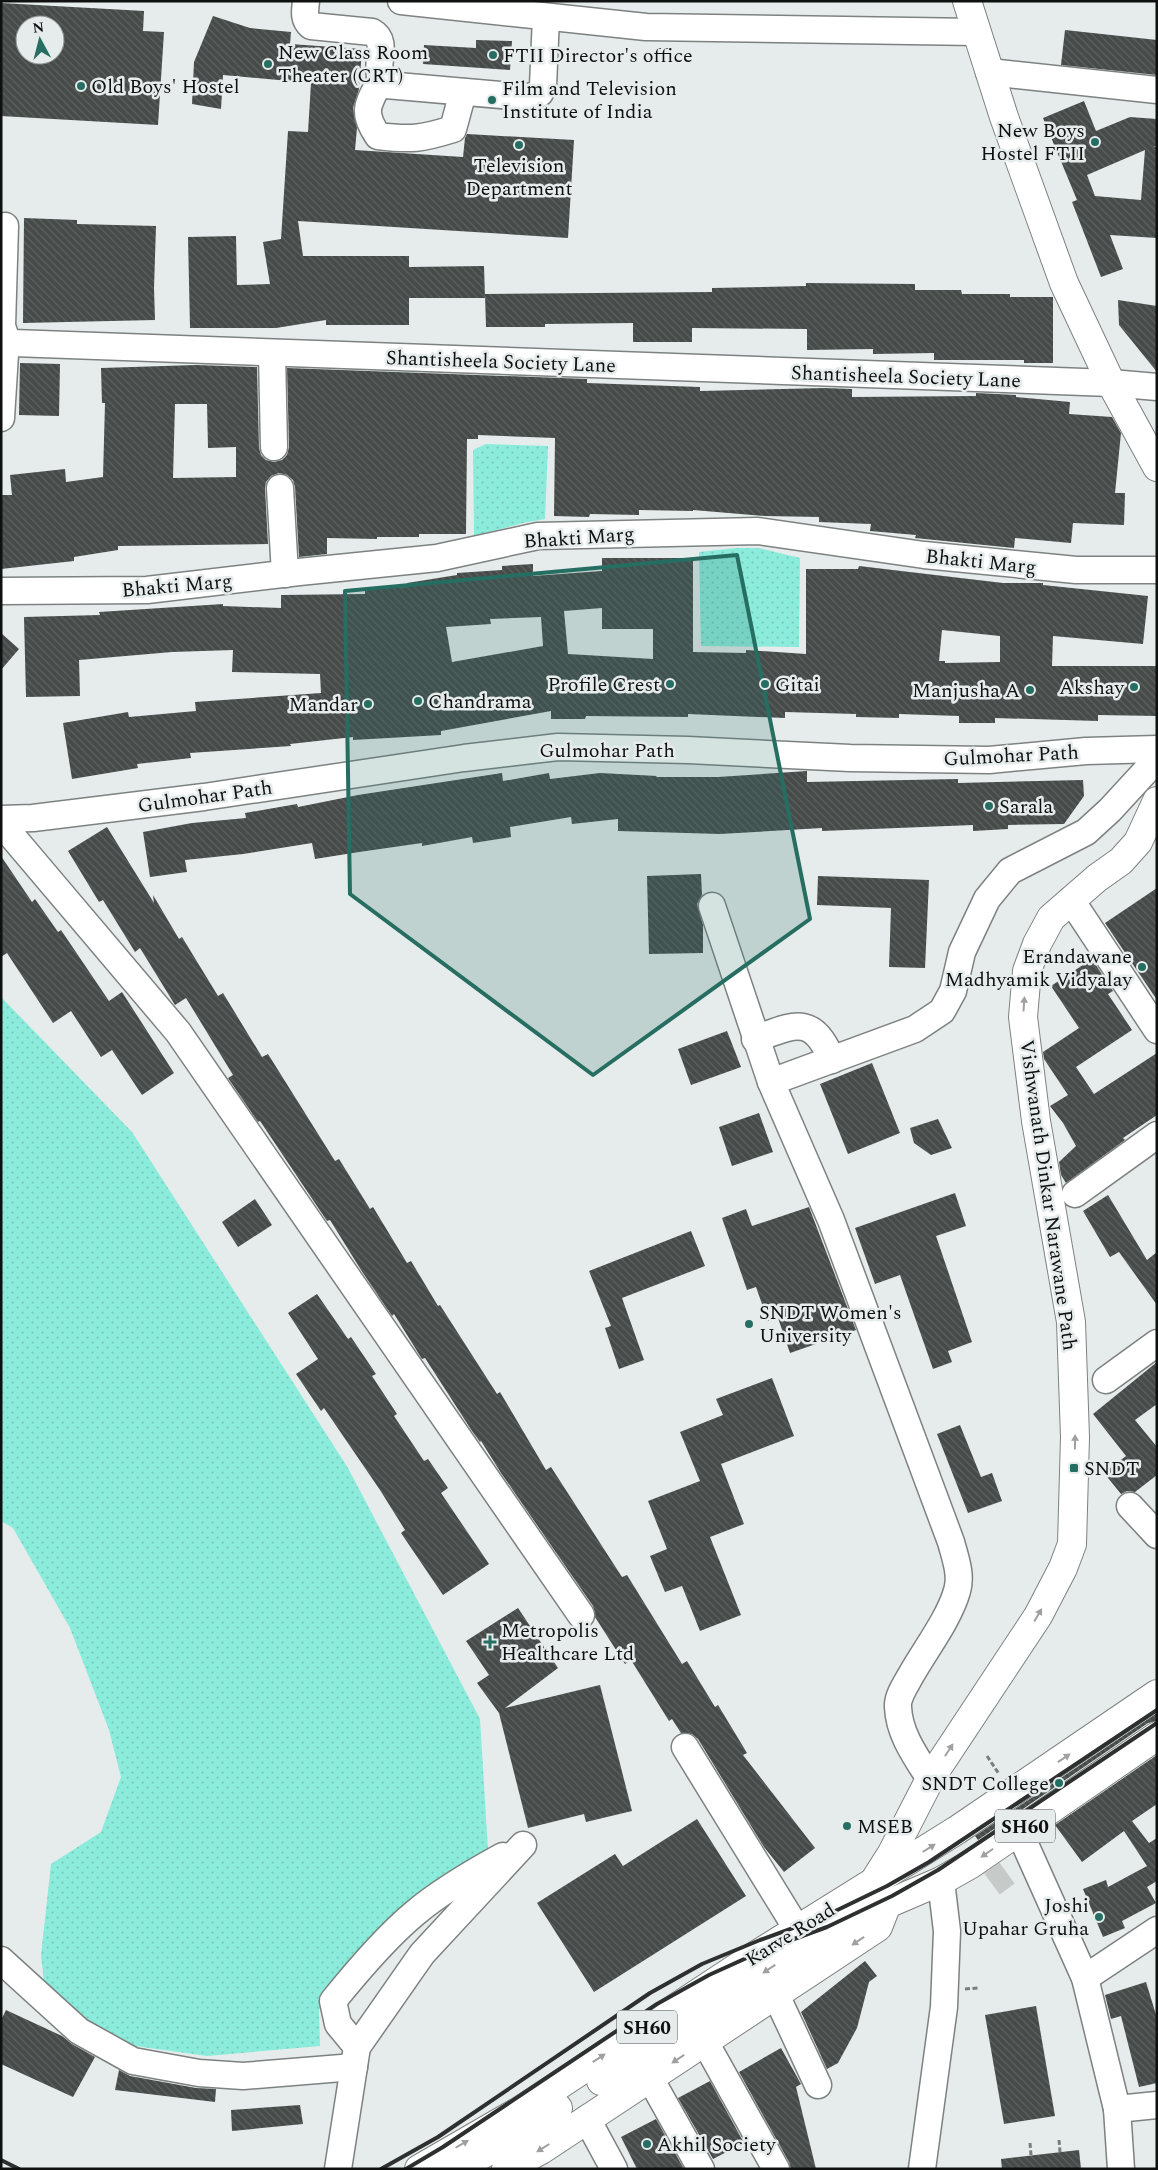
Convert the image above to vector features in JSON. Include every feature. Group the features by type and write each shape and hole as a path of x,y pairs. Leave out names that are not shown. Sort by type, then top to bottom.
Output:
{"main road":[{"path":"967,1 989,72 1064,283 1111,383 1157,467"},
{"name":"Vishwanath Dinkar Narawane Path","path":"880,1894 892,1853 930,1780 1038,1616 1063,1568 1072,1544 1075,1437 1071,1322 1036,1121 1023,1016 1027,971 1037,944 1051,918 1121,861 1138,842 1157,801"},
{"name":"SH60","path":"457,2169 498,2160 530,2127 803,1936 836,1926 880,1894 957,1830 1157,1694"},
{"name":"SH60","path":"880,1894 940,1881 971,1864 1157,1736"},
{"name":"Karve Road","path":"498,2160 541,2150 878,1927 880,1894"},
{"name":"Karve Road","path":"419,2169 521,2110 803,1936"}],"street":[{"path":"306,1 305,16 311,26 372,32 378,36 381,42 380,80 369,102 368,121 378,136 407,140 428,137 453,129 463,92"},
{"path":"401,1 494,6 546,17 646,27 976,32"},
{"path":"380,80 386,85 531,97 540,93 543,86 546,17"},
{"path":"989,72 1157,90"},
{"path":"1,418 6,338 2,326 4,226"},
{"name":"Shantisheela Society Lane","path":"6,338 13,344 1111,383 1157,387"},
{"path":"272,353 274,446"},
{"path":"280,488 285,574"},
{"name":"Bhakti Marg","path":"4,591 147,590 437,558 538,536 758,531 924,555 1057,569 1157,570"},
{"name":"Gulmohar Path","path":"1,821 204,797 464,758 558,747 688,750 850,758 989,760 1086,751 1157,749"},
{"path":"771,1082 915,1029 942,1011 952,991 962,952 987,899 1010,871 1086,832 1110,810 1157,759"},
{"path":"1,821 178,1032 581,1615"},
{"path":"1071,900 1157,1030"},
{"path":"712,906 755,1039 771,1082 831,1220 951,1542 958,1568 958,1590 905,1684 897,1704 904,1736 930,1780"},
{"path":"755,1039 792,1025 803,1027 818,1035 832,1060"},
{"path":"1075,1194 1157,1135"},
{"path":"1106,1380 1157,1344"},
{"path":"1130,1506 1157,1535"},
{"path":"685,1747 803,1936"},
{"path":"1018,1831 1085,1978 1117,2110 1121,2169"},
{"path":"338,2169 356,2057 422,1954 523,1845 468,1875 415,1913 361,1967 333,2000 338,2024 356,2057"},
{"path":"922,2169 944,2007 947,1931 940,1881"},
{"path":"1085,1978 1157,1930"},
{"path":"1,1960 79,2031 133,2061 199,2073 242,2076 356,2057"},
{"path":"776,1995 818,2085"},
{"path":"705,2042 776,2169"},
{"path":"650,2078 701,2169"},
{"path":"1117,2110 1157,2105"},
{"path":"587,2119 614,2169"}],"path":[{"path":"1059,2140 1060,2152"},
{"path":"1030,2143 1031,2156"}],"highlighted area":[{"path":"737,555 810,919 593,1075 350,894 345,591"}],"green space":[{"path":"486,444 548,446 545,519 474,536 473,450"},
{"path":"736,548 759,548 800,558 799,647 701,646 699,552"},
{"path":"1,997 132,1132 348,1468 480,1719 488,1850 335,1981 319,2010 320,2046 207,2056 128,2045 45,1992 41,1955 51,1864 101,1832 121,1777 109,1730 70,1628 13,1528 1,1521"}],"building":[{"name":"Old Boys' Hostel","path":"1,3 144,11 143,31 164,32 158,125 1,116"},
{"path":"213,16 250,28 291,32 290,44 362,49 359,89 353,108 357,128 355,150 463,157 467,134 574,140 568,238 298,221 303,256 409,256 409,267 484,266 485,298 409,298 409,325 326,325 326,320 276,328 190,328 188,237 236,236 237,285 270,284 263,242 281,239 288,131 308,132 311,83 223,75 221,109 192,104 194,62"},
{"path":"1065,30 1157,40 1157,75 1061,65"},
{"path":"476,40 512,41 510,70 423,64 424,45 476,48"},
{"path":"1084,101 1096,131 1130,117 1157,119 1157,146 1153,147 1157,147 1157,238 1110,235 1123,269 1101,277 1072,202 1077,200 1043,118","holes":["1145,150 1141,200 1095,196 1087,175"]},
{"path":"24,218 77,220 77,224 156,226 155,320 23,323"},
{"path":"806,283 915,284 915,290 961,290 962,294 1010,294 1010,297 1053,297 1053,363 1024,363 1024,360 934,360 934,353 873,354 873,349 807,350 807,329 692,328 692,342 633,342 633,323 545,324 545,327 486,327 485,294 712,292 712,288 806,286"},
{"path":"1118,300 1157,306 1157,372 1119,325"},
{"path":"20,363 60,364 59,416 19,415"},
{"path":"196,365 257,367 259,448 261,455 266,460 274,462 282,460 287,455 289,447 287,368 587,379 587,383 700,387 700,391 824,388 852,389 852,397 976,396 976,393 1016,395 1016,397 1070,402 1069,414 1112,417 1121,433 1115,493 1125,493 1124,525 1073,523 1071,543 1015,538 1014,548 915,538 916,535 870,531 871,524 819,522 819,517 765,516 693,510 639,510 639,515 590,514 589,517 554,516 555,438 478,435 478,439 467,439 466,534 419,534 419,537 377,537 377,539 327,538 327,554 299,557 295,487 293,480 287,475 279,473 271,476 266,482 265,488 268,544 118,546 118,550 74,557 74,561 1,569 1,495 12,495 10,475 65,469 66,482 103,477 105,403 102,403 101,368","holes":["175,404 207,404 208,448 236,447 236,477 173,478"]},
{"path":"602,558 693,558 693,652 746,653 746,650 806,654 806,569 858,569 859,566 1003,583 1043,583 1043,585 1148,596 1143,644 1053,636 1052,666 1157,666 1157,716 1098,715 1098,721 995,718 995,723 959,723 959,716 899,714 899,718 856,717 856,714 785,712 785,718 688,714 688,717 586,716 585,719 551,719 551,711 441,731 441,735 353,740 353,737 290,744 291,746 190,753 191,758 137,764 138,768 72,779 63,723 128,712 129,717 196,711 195,702 321,693 320,674 232,672 233,650 172,652 79,660 80,696 26,697 24,617 100,615 99,612 223,604 223,606 281,608 281,595 365,594 365,589 408,587 407,583 457,575 457,573 502,570 502,566 533,564 533,576 602,571","holes":["602,608 602,629 653,629 653,659 568,654 564,611","541,617 543,646 452,662 446,627 491,624 490,619","942,630 1000,636 1000,662 945,663 945,661 939,661"]},
{"path":"1,633 19,649 1,670"},
{"path":"807,771 807,782 958,779 958,783 1083,780 1084,796 1064,824 1008,825 1008,829 973,831 973,825 822,831 822,828 720,834 618,831 618,819 572,824 571,817 510,827 511,837 473,843 472,837 422,846 422,843 315,859 312,843 243,854 185,860 187,872 150,877 143,832 192,823 246,818 245,813 297,804 298,807 358,795 502,773 503,781 549,773 550,779 600,773 656,777 718,777"},
{"path":"107,827 154,903 153,895 179,939 182,937 218,996 223,993 262,1057 268,1054 335,1161 339,1159 370,1209 373,1207 407,1263 411,1261 438,1306 440,1305 497,1394 500,1392 546,1470 551,1467 622,1577 627,1575 682,1664 687,1661 715,1707 718,1705 747,1753 743,1755 815,1848 784,1872 764,1847 698,1739 692,1734 681,1733 672,1719 669,1721 631,1660 625,1664 595,1617 593,1606 481,1441 472,1431 425,1358 422,1359 394,1314 392,1316 361,1270 330,1220 327,1221 260,1121 258,1122 228,1078 233,1075 186,998 175,1005 140,948 135,952 103,900 99,902 68,851"},
{"path":"1,856 32,902 35,899 58,932 61,930 109,1001 122,992 174,1073 142,1095 112,1050 101,1057 71,1011 53,1023 7,953 1,957"},
{"path":"701,874 702,895 697,904 703,925 703,953 649,954 647,876"},
{"path":"818,876 929,880 925,968 889,967 891,908 817,905"},
{"name":"Erandawane Madhyamik Vidyalay","path":"1157,888 1157,1000 1105,923"},
{"path":"1092,959 1113,991 1108,994 1132,1030 1076,1067 1094,1094 1157,1053 1157,1115 1123,1138 1125,1140 1066,1183 1061,1175 1059,1162 1076,1146 1063,1123 1050,1106 1068,1095 1044,1059 1043,1052 1079,1028 1051,986"},
{"path":"727,1031 741,1067 691,1085 678,1049"},
{"path":"872,1063 900,1133 848,1154 820,1084"},
{"path":"759,1113 773,1152 732,1166 719,1127"},
{"path":"938,1119 952,1148 931,1155 914,1143 910,1128"},
{"path":"955,1193 966,1226 936,1236 972,1342 948,1351 952,1362 933,1369 900,1275 875,1284 855,1228"},
{"path":"1108,1195 1147,1260 1157,1252 1157,1305 1119,1252 1110,1257 1083,1211"},
{"path":"255,1199 272,1225 238,1247 222,1222"},
{"path":"809,1207 856,1330 790,1353 778,1318 768,1321 756,1287 747,1290 722,1218 746,1209 752,1226"},
{"path":"691,1231 705,1266 622,1298 644,1360 619,1369 605,1328 611,1326 589,1271"},
{"path":"317,1294 348,1339 351,1337 376,1374 372,1376 397,1414 394,1416 424,1461 428,1459 448,1488 441,1493 489,1564 443,1595 401,1533 405,1530 380,1490 324,1408 321,1411 296,1374 318,1359 288,1313"},
{"path":"1157,1362 1157,1404 1135,1420 1157,1447 1157,1475 1135,1492 1127,1491 1121,1494 1104,1473 1126,1456 1093,1414"},
{"path":"772,1378 794,1436 721,1464 744,1524 710,1537 741,1615 700,1631 682,1586 665,1592 650,1556 667,1549 648,1501 700,1481 680,1432 723,1415 716,1399"},
{"path":"960,1425 981,1477 992,1473 1002,1501 968,1513 937,1434"},
{"path":"518,1608 558,1668 505,1708 600,1685 632,1811 586,1822 584,1814 528,1828 499,1713 477,1683 489,1675 466,1641"},
{"path":"1157,1713 1157,1721 1148,1723 978,1840 975,1836"},
{"path":"1157,1755 1157,1804 1132,1821 1149,1843 1157,1838 1157,1881 1147,1887 1156,1903 1122,1921 1125,1928 1103,1937 1083,1889 1106,1880 1108,1887 1147,1866 1124,1831 1082,1862 1055,1825"},
{"path":"697,1819 746,1896 594,1992 537,1903 615,1854 623,1866"},
{"path":"865,1961 877,1976 869,1982 857,2028 838,2063 827,2069 801,2012"},
{"path":"1146,1982 1157,2018 1157,2083 1139,2087 1121,2016 1111,2019 1105,1995"},
{"path":"1036,2006 1055,2116 1004,2124 985,2015"},
{"path":"6,2010 62,2036 95,2057 73,2097 1,2064 1,2020"},
{"path":"781,2048 801,2084 796,2087 816,2169 791,2169 789,2162 739,2072"},
{"path":"119,2070 130,2076 196,2088 216,2089 215,2102 115,2090"},
{"path":"710,2081 744,2143 713,2159 678,2098"},
{"path":"300,2105 303,2124 232,2131 231,2110"},
{"name":"Akhil Society","path":"656,2119 684,2169 637,2169 621,2137"},
{"path":"1079,2150 1081,2169 1002,2169 1001,2159"}],"tunnel":[{"path":"992,1884 1007,1873"}],"railway":[{"path":"381,2169 438,2137 650,1993 702,1964 823,1917 887,1886 929,1862 1157,1710"},
{"path":"406,2169 443,2147 657,2004 709,1975 764,1950 827,1927 892,1896 938,1870 1157,1723"},
{"path":"1,2160 19,2169"}],"place":[{"name":"FTII Director's office","path":"493,55"},
{"name":"New Class Room Theater (CRT)","path":"268,64"},
{"name":"Old Boys' Hostel","path":"81,86"},
{"name":"Film and Television Institute of India","path":"492,100"},
{"name":"New Boys Hostel FTII","path":"1095,142"},
{"name":"Television Department","path":"519,145"},
{"name":"Profile Crest","path":"670,684"},
{"name":"Gitai","path":"765,684"},
{"name":"Akshay","path":"1134,687"},
{"name":"Manjusha A","path":"1030,690"},
{"name":"Chandrama","path":"418,701"},
{"name":"Mandar","path":"368,704"},
{"name":"Sarala","path":"989,806"},
{"name":"Erandawane Madhyamik Vidyalay","path":"1142,967"},
{"name":"SNDT Women's University","path":"749,1324"},
{"name":"SNDT","path":"1074,1468"},
{"name":"Metropolis Healthcare Ltd","path":"490,1642"},
{"name":"SNDT College","path":"1059,1783"},
{"name":"MSEB","path":"847,1826"},
{"name":"Joshi Upahar Gruha","path":"1099,1917"},
{"name":"Akhil Society","path":"647,2144"}]}
